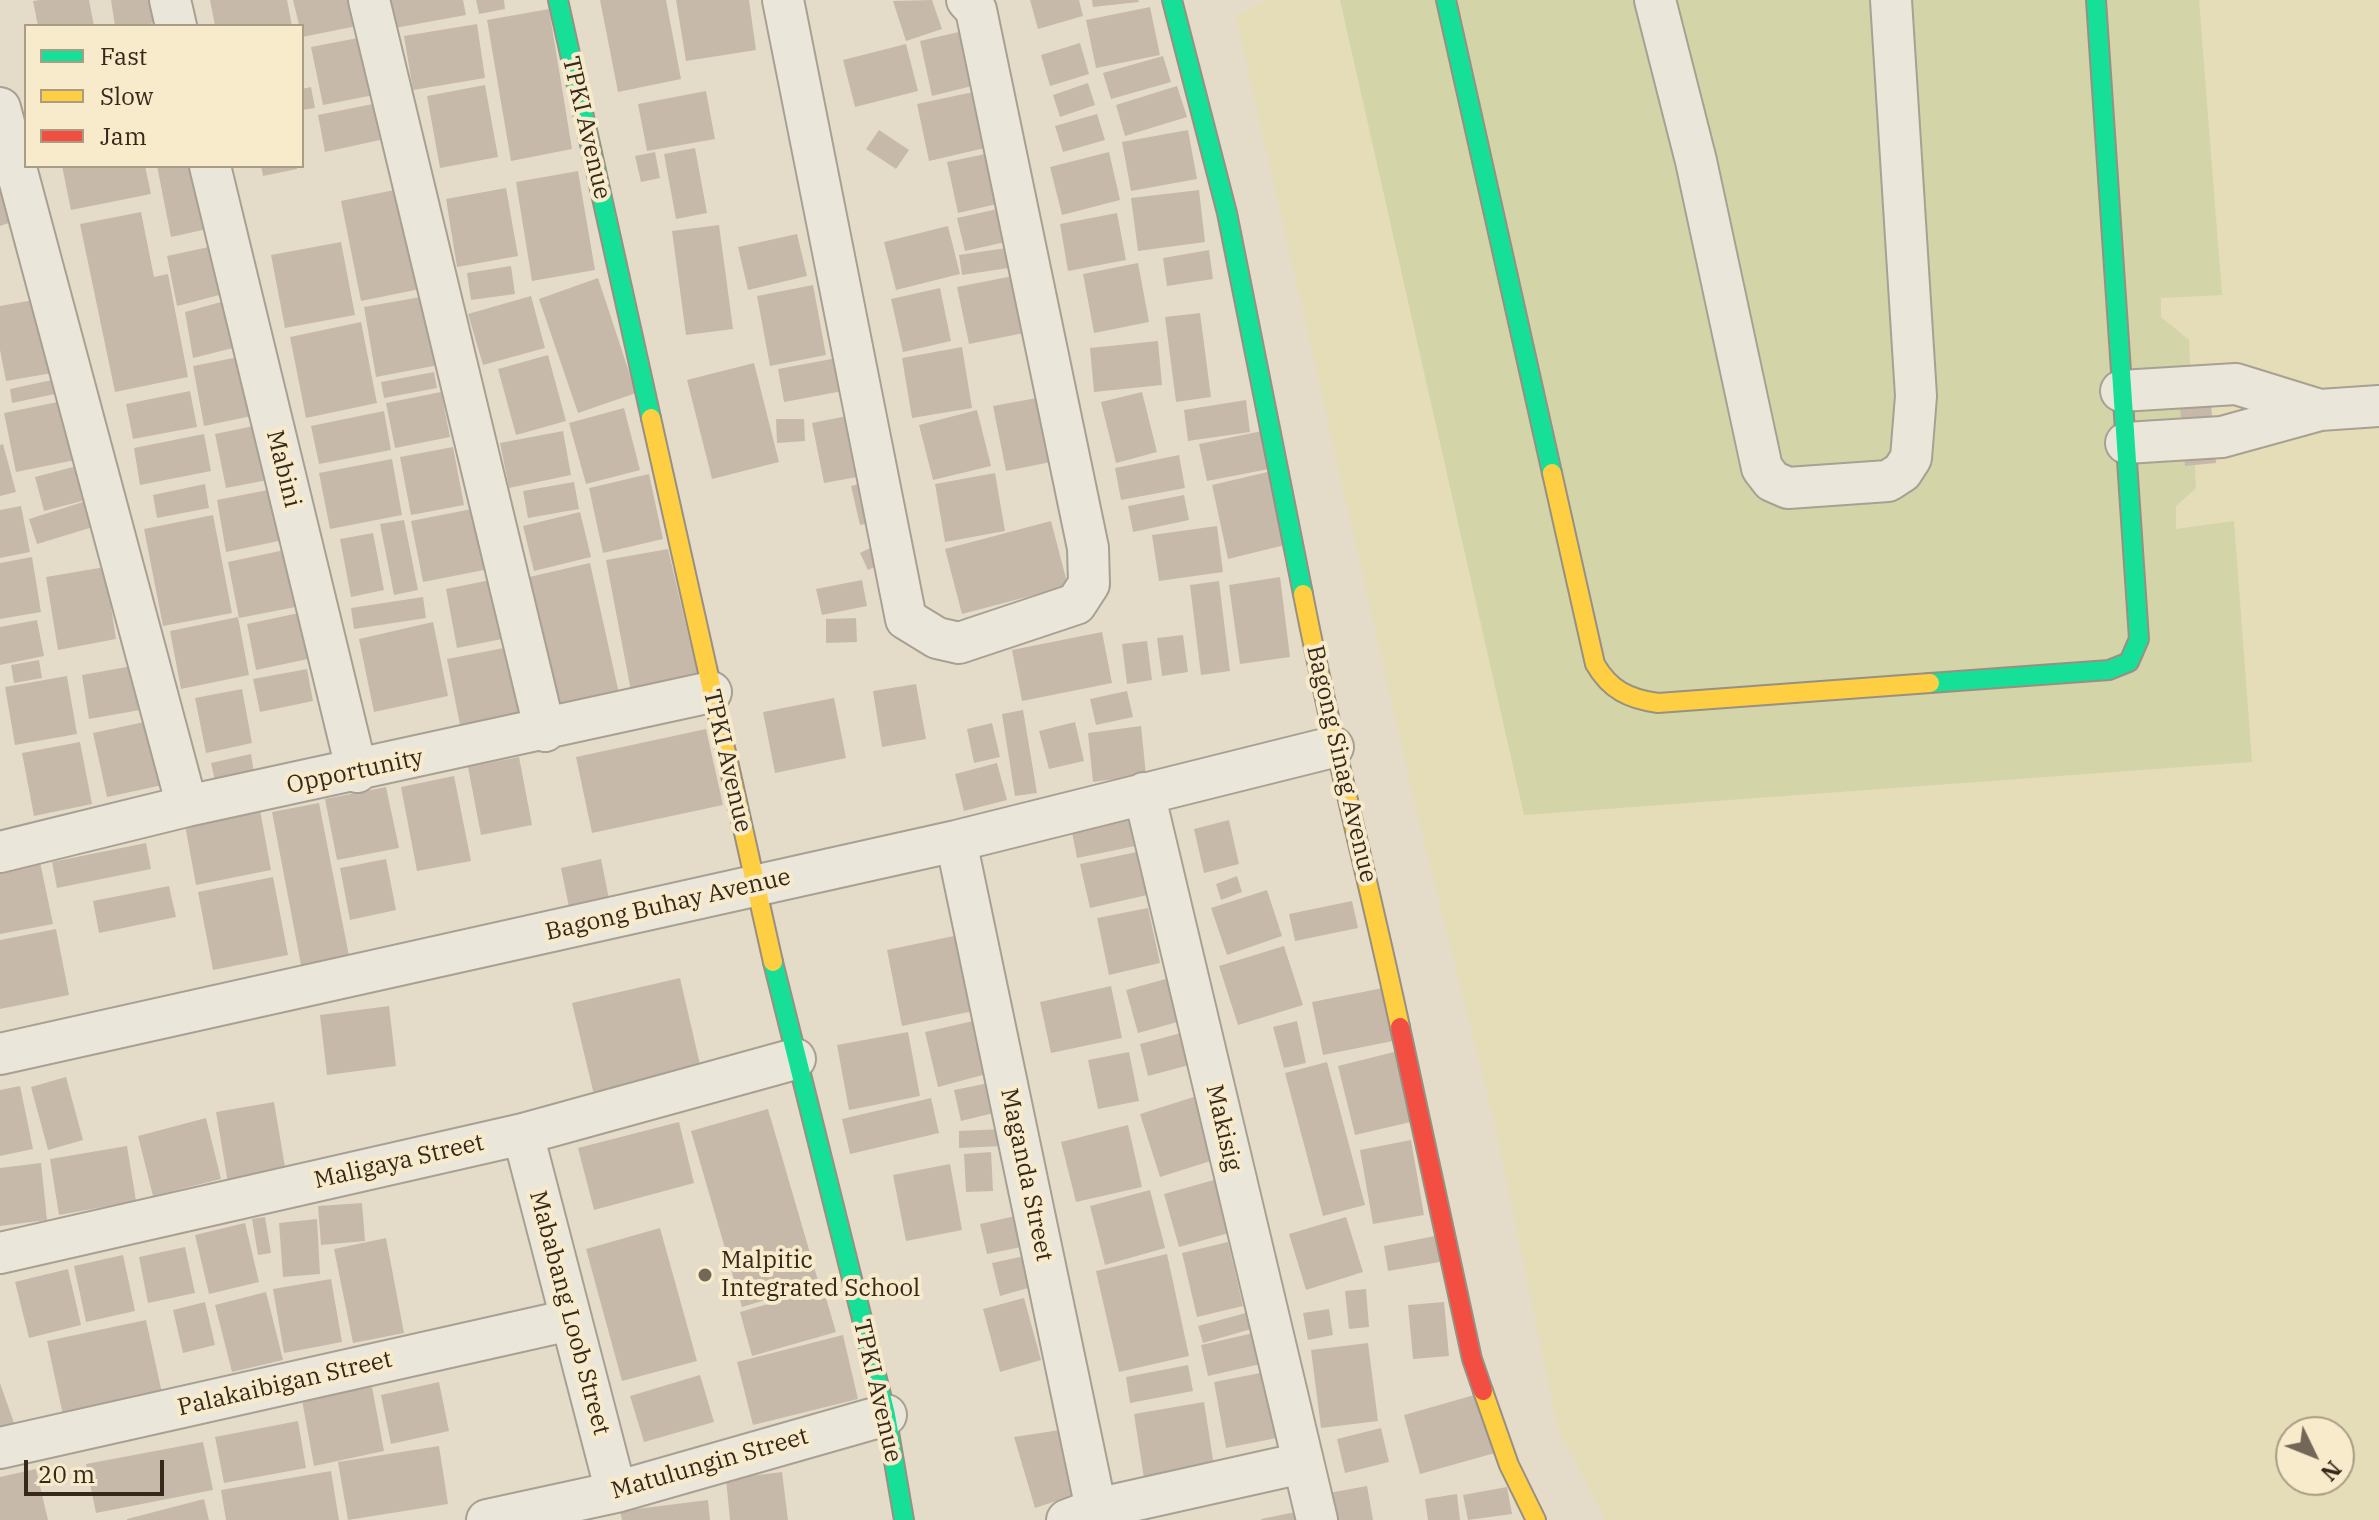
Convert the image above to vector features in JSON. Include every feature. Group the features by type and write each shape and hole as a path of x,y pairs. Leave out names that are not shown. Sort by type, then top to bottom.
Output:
{"street":[{"path":"170,0 176,24"},
{"path":"369,0 545,731"},
{"name":"TPKI Avenue","path":"558,0 795,1059 886,1415 904,1520"},
{"path":"783,0 906,619 937,638 959,643 1076,604 1089,584 1088,548 976,10 967,0"},
{"name":"Bagong Sinag Avenue","path":"1172,0 1227,213 1333,747 1359,835 1472,1359 1509,1465 1536,1520"},
{"path":"1446,0 1595,664 1603,679 1618,693 1630,699 1658,703 2122,668 2137,652 2141,631 2121,391 2096,0"},
{"path":"1655,0 1696,161 1762,468 1778,485 1799,488 1888,481 1908,465 1913,452 1916,396 1891,0"},
{"path":"0,108 187,806"},
{"name":"Mabini","path":"210,168 357,772"},
{"path":"2121,391 2236,384 2320,410"},
{"path":"2126,443 2222,437 2320,410 2379,406"},
{"name":"Opportunity","path":"0,852 187,806 357,772 711,692"},
{"name":"Bagong Buhay Avenue","path":"0,1054 956,841 1333,747"},
{"name":"Makisig","path":"1144,793 1317,1520"},
{"name":"Maganda Street","path":"956,841 1082,1514"},
{"name":"Maligaya Street","path":"0,1253 523,1134 795,1059"},
{"name":"Mababang Loob Street","path":"523,1134 616,1492"},
{"name":"Palakaibigan Street","path":"0,1448 570,1320"},
{"name":"Matulungin Street","path":"487,1520 616,1492 886,1415"},
{"path":"1082,1514 1302,1463"}],"shaded area":[{"path":"1268,0 2379,0 2379,1520 1606,1520 1558,1429 1494,1119 1416,809 1236,16"}],"green space":[{"path":"1340,0 2199,0 2222,295 2161,298 2161,317 2189,340 2196,488 2176,506 2176,529 2234,521 2252,762 1524,815"}],"building":[{"path":"89,0 94,24 38,24 33,1"},
{"path":"111,0 164,0 169,20 149,24 115,24"},
{"path":"210,0 287,0 292,24 215,24"},
{"path":"293,0 357,0 362,25 304,37 304,24 299,24"},
{"path":"389,0 463,0 466,15 395,28"},
{"path":"476,0 504,0 505,9 479,14"},
{"path":"600,0 666,0 681,79 618,92"},
{"path":"676,0 749,0 756,50 686,61"},
{"path":"932,0 942,29 906,41 893,1"},
{"path":"1030,0 1079,0 1083,16 1038,29"},
{"path":"1092,0 1138,0 1139,2 1093,7"},
{"path":"1150,7 1160,55 1096,68 1086,20"},
{"path":"549,9 572,149 511,161 487,20"},
{"path":"477,24 485,78 413,90 404,36"},
{"path":"963,31 976,85 932,96 920,41"},
{"path":"363,37 374,95 323,105 311,47"},
{"path":"1080,43 1089,74 1050,86 1041,55"},
{"path":"906,44 918,91 855,107 843,60"},
{"path":"1163,56 1171,82 1111,99 1103,73"},
{"path":"1088,83 1095,105 1060,117 1053,95"},
{"path":"485,85 498,157 440,168 427,96"},
{"path":"1177,86 1187,117 1125,136 1116,105"},
{"path":"311,87 315,108 304,110 304,89"},
{"path":"706,91 715,139 647,151 638,104"},
{"path":"973,92 985,148 929,161 917,104"},
{"path":"373,104 380,140 325,152 318,115"},
{"path":"1097,114 1105,140 1063,152 1055,126"},
{"path":"879,130 909,150 896,169 866,149"},
{"path":"1188,130 1197,179 1131,191 1122,142"},
{"path":"695,148 707,213 676,219 664,154"},
{"path":"0,149 21,219 0,226"},
{"path":"655,152 660,178 641,182 635,156"},
{"path":"1109,152 1120,200 1062,215 1050,167"},
{"path":"990,153 1001,203 958,213 947,162"},
{"path":"62,168 145,168 151,194 71,210"},
{"path":"157,168 202,168 216,227 171,237"},
{"path":"261,168 297,168 297,169 263,176"},
{"path":"578,171 595,270 532,281 516,182"},
{"path":"506,188 518,256 457,267 446,199"},
{"path":"399,189 420,289 361,301 341,201"},
{"path":"1199,190 1205,242 1138,251 1131,198"},
{"path":"1002,208 1010,241 965,251 957,218"},
{"path":"141,212 154,277 168,274 188,377 115,392 80,224"},
{"path":"1117,213 1126,260 1068,271 1060,224"},
{"path":"719,225 733,329 686,335 672,231"},
{"path":"948,226 960,274 896,290 884,242"},
{"path":"797,234 807,276 748,290 738,247"},
{"path":"341,242 355,315 285,328 271,255"},
{"path":"218,245 231,292 177,306 167,256"},
{"path":"1013,247 1015,267 962,275 959,255"},
{"path":"1209,250 1213,279 1167,286 1163,258"},
{"path":"1138,263 1149,322 1094,333 1083,274"},
{"path":"511,266 515,294 471,300 467,273"},
{"path":"1018,275 1029,332 969,344 957,287"},
{"path":"598,278 636,393 578,413 539,299"},
{"path":"813,285 826,355 770,366 757,296"},
{"path":"940,288 951,341 903,352 891,299"},
{"path":"432,295 444,364 376,377 364,307"},
{"path":"531,296 545,348 483,365 468,314"},
{"path":"45,298 58,372 6,381 0,350 0,306"},
{"path":"228,300 241,346 193,358 185,312"},
{"path":"1200,313 1211,397 1176,402 1165,317"},
{"path":"361,322 377,403 306,418 290,337"},
{"path":"1158,341 1162,385 1094,392 1090,348"},
{"path":"962,347 972,408 912,418 902,358"},
{"path":"249,355 266,413 204,426 193,366"},
{"path":"548,355 566,421 516,435 498,369"},
{"path":"853,355 859,388 784,402 778,369"},
{"path":"754,363 779,462 712,479 687,380"},
{"path":"2208,369 2216,463 2185,466 2177,371"},
{"path":"434,372 437,388 384,398 381,382"},
{"path":"52,380 55,394 12,403 10,389"},
{"path":"190,391 197,427 133,439 126,404"},
{"path":"441,392 450,437 395,448 386,403"},
{"path":"1142,392 1157,452 1116,463 1101,402"},
{"path":"1048,396 1061,460 1006,471 993,406"},
{"path":"77,398 90,457 16,472 4,413"},
{"path":"1246,400 1250,432 1188,441 1184,410"},
{"path":"624,408 640,470 586,484 569,423"},
{"path":"977,410 991,466 933,480 919,425"},
{"path":"384,411 391,450 319,464 311,426"},
{"path":"857,414 868,475 824,483 812,423"},
{"path":"776,419 804,419 805,441 777,443"},
{"path":"268,423 278,478 226,488 215,434"},
{"path":"563,431 571,475 509,488 500,443"},
{"path":"1262,431 1269,469 1207,481 1199,444"},
{"path":"204,434 211,471 140,485 134,448"},
{"path":"3,444 16,492 0,496 0,445"},
{"path":"453,447 464,505 411,515 400,457"},
{"path":"1179,455 1185,488 1121,500 1115,468"},
{"path":"392,459 402,515 330,529 319,473"},
{"path":"92,462 101,496 44,511 35,477"},
{"path":"1272,471 1289,544 1228,559 1212,485"},
{"path":"995,473 1005,531 945,542 935,484"},
{"path":"649,474 663,539 603,553 589,488"},
{"path":"871,481 878,521 860,525 851,486"},
{"path":"574,482 579,509 528,518 523,491"},
{"path":"205,484 209,508 157,518 153,495"},
{"path":"283,487 293,538 226,552 217,500"},
{"path":"1184,495 1189,520 1133,532 1128,506"},
{"path":"86,501 93,527 37,544 29,519"},
{"path":"21,506 30,552 0,558 0,510"},
{"path":"472,509 484,570 423,582 411,521"},
{"path":"580,512 591,557 534,571 523,526"},
{"path":"213,515 232,613 163,626 144,529"},
{"path":"404,520 418,590 394,595 380,524"},
{"path":"1051,521 1068,586 962,614 945,549"},
{"path":"1217,526 1223,572 1159,581 1152,535"},
{"path":"373,533 384,590 351,597 340,539"},
{"path":"880,543 888,561 868,570 860,553"},
{"path":"294,548 306,605 239,618 228,562"},
{"path":"668,549 698,676 631,691 606,560"},
{"path":"32,557 41,612 0,619 0,563"},
{"path":"590,563 620,698 556,714 525,578"},
{"path":"105,567 116,639 58,650 46,577"},
{"path":"1280,577 1290,657 1240,664 1229,585"},
{"path":"495,579 507,638 457,648 446,589"},
{"path":"862,580 867,606 822,615 816,589"},
{"path":"1219,581 1230,671 1201,675 1190,585"},
{"path":"423,597 426,618 354,629 351,608"},
{"path":"299,613 308,659 256,670 247,624"},
{"path":"238,617 249,675 181,689 170,631"},
{"path":"856,618 857,642 826,643 826,619"},
{"path":"37,620 44,656 0,665 0,627"},
{"path":"433,622 448,696 374,712 359,639"},
{"path":"1102,632 1112,683 1022,701 1012,650"},
{"path":"1183,635 1188,672 1162,676 1157,638"},
{"path":"1147,641 1152,680 1127,684 1122,644"},
{"path":"509,647 522,712 460,725 447,659"},
{"path":"39,660 42,678 14,683 11,665"},
{"path":"132,666 140,710 89,719 82,675"},
{"path":"307,669 313,701 260,712 253,679"},
{"path":"67,676 77,734 15,745 5,687"},
{"path":"916,684 926,739 882,747 873,691"},
{"path":"242,689 252,743 206,753 195,698"},
{"path":"1127,691 1133,717 1096,725 1090,699"},
{"path":"834,698 846,758 775,773 763,712"},
{"path":"1023,710 1037,793 1015,796 1002,714"},
{"path":"158,719 172,783 107,797 93,733"},
{"path":"1075,722 1084,761 1049,769 1039,731"},
{"path":"992,723 1000,757 974,763 967,729"},
{"path":"1141,726 1146,775 1093,782 1088,733"},
{"path":"706,729 723,805 592,833 576,757"},
{"path":"80,742 92,804 34,816 22,753"},
{"path":"251,754 254,773 215,781 211,763"},
{"path":"519,757 532,825 481,835 468,767"},
{"path":"997,763 1007,800 964,811 955,774"},
{"path":"454,776 471,861 417,871 401,787"},
{"path":"386,787 399,848 337,860 325,799"},
{"path":"319,803 349,956 301,965 272,812"},
{"path":"260,810 271,870 196,885 185,825"},
{"path":"1140,818 1145,844 1077,858 1072,832"},
{"path":"1229,820 1239,864 1204,873 1194,829"},
{"path":"146,843 151,869 57,888 52,862"},
{"path":"1146,850 1156,893 1090,908 1080,864"},
{"path":"386,859 396,910 350,920 340,868"},
{"path":"601,859 609,899 569,907 561,868"},
{"path":"40,862 53,924 0,934 0,870"},
{"path":"1237,876 1242,892 1221,900 1216,884"},
{"path":"273,877 288,955 213,970 198,892"},
{"path":"169,886 176,917 99,933 93,901"},
{"path":"1267,890 1282,936 1227,955 1211,908"},
{"path":"1352,901 1358,928 1295,941 1289,914"},
{"path":"1148,908 1160,963 1109,975 1097,918"},
{"path":"56,929 69,995 0,1009 0,940"},
{"path":"973,932 988,1008 902,1026 887,950"},
{"path":"1284,946 1303,1005 1238,1025 1219,966"},
{"path":"680,978 702,1073 595,1099 572,1003"},
{"path":"1169,978 1181,1021 1138,1033 1126,990"},
{"path":"1111,986 1122,1038 1051,1053 1040,1002"},
{"path":"1388,987 1398,1040 1323,1055 1312,1002"},
{"path":"389,1006 396,1066 327,1075 320,1015"},
{"path":"982,1019 990,1073 938,1087 925,1032"},
{"path":"1297,1021 1306,1063 1284,1068 1273,1027"},
{"path":"1196,1029 1204,1061 1148,1076 1140,1044"},
{"path":"908,1032 920,1096 849,1110 837,1045"},
{"path":"1398,1051 1415,1121 1355,1135 1338,1066"},
{"path":"1129,1052 1139,1101 1098,1109 1088,1060"},
{"path":"1327,1062 1365,1205 1323,1216 1285,1073"},
{"path":"66,1077 83,1140 48,1150 31,1087"},
{"path":"999,1081 1002,1111 961,1121 954,1090"},
{"path":"20,1086 33,1149 0,1156 0,1090"},
{"path":"1200,1095 1220,1158 1160,1177 1140,1114"},
{"path":"931,1098 939,1133 850,1154 842,1119"},
{"path":"274,1102 286,1173 228,1183 216,1112"},
{"path":"768,1109 819,1284 742,1307 691,1131"},
{"path":"206,1118 221,1179 153,1196 138,1136"},
{"path":"679,1122 694,1183 594,1210 578,1148"},
{"path":"1128,1125 1142,1187 1076,1202 1061,1142"},
{"path":"1003,1129 1003,1146 959,1148 959,1131"},
{"path":"1411,1140 1424,1215 1373,1224 1360,1150"},
{"path":"127,1146 136,1201 59,1215 50,1159"},
{"path":"991,1152 993,1191 966,1192 964,1154"},
{"path":"41,1163 47,1220 0,1226 0,1168"},
{"path":"950,1164 962,1230 906,1241 893,1175"},
{"path":"1214,1180 1229,1233 1179,1247 1164,1194"},
{"path":"1150,1190 1165,1248 1105,1265 1090,1206"},
{"path":"362,1203 365,1241 321,1245 318,1206"},
{"path":"1024,1214 1031,1245 987,1254 980,1224"},
{"path":"265,1217 271,1253 258,1255 252,1219"},
{"path":"1346,1217 1363,1272 1306,1290 1289,1234"},
{"path":"317,1219 320,1274 283,1277 279,1223"},
{"path":"245,1223 259,1282 209,1294 195,1235"},
{"path":"660,1228 697,1361 622,1381 586,1249"},
{"path":"1435,1236 1440,1262 1388,1271 1384,1246"},
{"path":"386,1238 404,1333 353,1343 334,1249"},
{"path":"1228,1242 1243,1306 1197,1317 1182,1253"},
{"path":"185,1247 195,1293 148,1303 139,1257"},
{"path":"1034,1254 1038,1285 1000,1296 992,1263"},
{"path":"1167,1254 1189,1356 1119,1372 1096,1271"},
{"path":"123,1255 135,1311 86,1322 74,1266"},
{"path":"68,1269 81,1325 29,1338 15,1282"},
{"path":"331,1279 342,1342 284,1353 273,1289"},
{"path":"823,1288 836,1332 752,1356 740,1312"},
{"path":"1366,1289 1369,1327 1349,1329 1345,1291"},
{"path":"266,1292 283,1360 232,1372 215,1305"},
{"path":"1024,1298 1041,1360 1000,1372 983,1309"},
{"path":"205,1302 215,1345 183,1353 173,1310"},
{"path":"1444,1302 1449,1356 1413,1359 1408,1305"},
{"path":"1329,1309 1333,1335 1308,1340 1303,1313"},
{"path":"1253,1311 1258,1327 1203,1343 1198,1326"},
{"path":"146,1320 162,1393 63,1415 47,1341"},
{"path":"1258,1332 1265,1363 1208,1376 1201,1345"},
{"path":"843,1335 858,1399 753,1425 737,1362"},
{"path":"1368,1343 1378,1421 1321,1428 1311,1350"},
{"path":"1188,1365 1193,1391 1130,1403 1126,1377"},
{"path":"1281,1369 1292,1435 1226,1448 1214,1382"},
{"path":"700,1375 714,1422 644,1442 630,1396"},
{"path":"439,1382 449,1431 391,1444 381,1395"},
{"path":"0,1383 14,1423 0,1428"},
{"path":"372,1387 384,1451 314,1466 302,1400"},
{"path":"1478,1394 1495,1453 1420,1474 1404,1415"},
{"path":"1204,1402 1214,1466 1144,1478 1134,1414"},
{"path":"298,1421 306,1468 224,1483 215,1437"},
{"path":"1381,1428 1389,1462 1345,1473 1337,1439"},
{"path":"1060,1430 1078,1494 1035,1508 1014,1437"},
{"path":"203,1442 213,1490 96,1513 86,1464"},
{"path":"439,1446 448,1504 348,1520 338,1462"},
{"path":"36,1469 48,1520 0,1520 0,1477"},
{"path":"331,1471 339,1520 226,1520 221,1490"},
{"path":"782,1472 788,1520 730,1520 726,1479"},
{"path":"1367,1486 1373,1520 1323,1520 1318,1495"},
{"path":"1507,1487 1512,1514 1468,1520 1463,1495"},
{"path":"1457,1494 1460,1520 1428,1520 1425,1499"},
{"path":"204,1499 209,1520 127,1520 127,1519"},
{"path":"708,1500 710,1520 622,1520 620,1511"},
{"path":"1310,1509 1312,1520 1261,1519"}],"traffic: fast":[{"path":"558,0 651,418"},
{"path":"1172,0 1227,213 1303,594"},
{"path":"1446,0 1552,473"},
{"path":"1930,683 2109,670 2129,662 2139,639 2096,0"},
{"path":"773,962 886,1415 904,1520"}],"traffic: slow":[{"path":"651,418 773,962"},
{"path":"1552,473 1595,664 1621,692 1658,703 1930,683"},
{"path":"1303,594 1400,1027"},
{"path":"1483,1391 1509,1465 1536,1520"}],"traffic: jam":[{"path":"1400,1027 1472,1359 1483,1391"}],"place":[{"name":"Malpitic Integrated School","path":"705,1275"}]}
